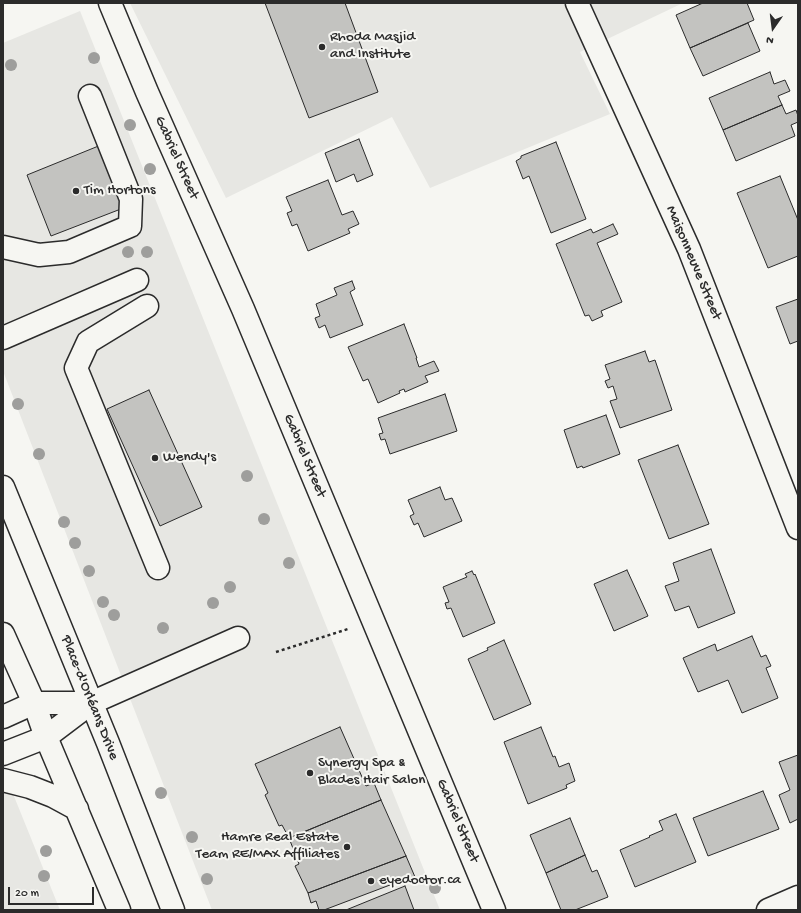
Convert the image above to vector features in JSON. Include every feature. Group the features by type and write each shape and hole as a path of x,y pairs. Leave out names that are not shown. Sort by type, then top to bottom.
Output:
{"street":[{"name":"Gabriel Street","path":"110,3 147,92 243,309 494,910"},
{"name":"Maisonneuve Street","path":"577,3 689,249 798,528"},
{"path":"3,247 39,255 69,252 130,226 131,199 90,96"},
{"path":"3,338 137,280"},
{"path":"147,306 88,342 76,368 158,568"},
{"name":"Place-d'Orléans Drive","path":"3,487 173,910"},
{"path":"3,634 34,704 46,737 119,910"},
{"path":"3,754 46,737 91,703 238,638"},
{"path":"3,717 34,704 91,703"},
{"path":"3,780 30,787 53,796 77,809"},
{"path":"768,910 798,897"}],"path":[{"path":"276,652 374,621"}],"shaded area":[{"path":"130,3 683,3 580,52 610,114 430,188 392,117 226,198"},
{"path":"80,11 440,910 212,910 3,371 3,43"},
{"path":"3,769 60,910 3,910"}],"building":[{"name":"Rhoda Masjid and Institute","path":"265,3 345,3 378,92 309,118"},
{"path":"703,3 747,3 754,20 690,48 676,15"},
{"path":"748,23 760,51 703,76 690,48"},
{"path":"770,72 774,84 785,80 790,91 778,96 782,105 723,130 709,98"},
{"path":"782,105 786,114 796,110 798,122 791,125 795,136 736,161 723,130"},
{"path":"359,139 373,175 357,182 354,174 336,182 325,153"},
{"path":"556,142 586,219 551,233 529,176 523,179 516,161 521,158 521,156"},
{"name":"Tim Hortons","path":"101,145 126,207 51,236 27,175"},
{"path":"780,176 798,220 798,256 768,268 737,193"},
{"path":"328,180 342,215 353,211 359,224 348,229 350,233 308,251 297,224 292,226 287,213 292,211 286,197"},
{"path":"613,224 618,234 597,243 622,302 601,311 603,316 592,321 589,315 585,316 556,244 591,229 593,233"},
{"path":"352,281 355,289 350,292 363,325 330,338 325,325 319,328 315,318 320,316 316,304 337,295 334,288"},
{"path":"798,299 798,341 790,344 776,307"},
{"path":"404,324 419,367 434,361 439,371 425,376 428,382 405,392 404,389 399,391 400,393 378,403 368,379 363,381 348,347"},
{"path":"645,351 649,362 655,360 672,410 620,428 610,401 617,399 613,386 608,388 605,381 610,379 605,365"},
{"name":"Wendy's","path":"149,390 202,507 160,526 107,409"},
{"path":"445,394 457,431 390,454 385,439 381,440 379,434 383,433 378,418"},
{"path":"606,415 620,454 583,468 582,466 577,468 564,430"},
{"path":"678,445 709,524 669,539 638,460"},
{"path":"440,487 445,500 452,498 462,521 424,537 418,523 414,525 410,516 414,514 408,500"},
{"path":"711,549 735,613 698,628 689,606 675,611 665,586 679,581 673,563"},
{"path":"627,570 648,616 614,631 594,584"},
{"path":"472,571 474,575 475,574 495,623 463,637 451,608 447,609 445,603 449,602 443,587 467,577 465,574"},
{"path":"752,636 761,657 766,655 771,666 766,668 778,698 742,713 728,680 698,692 683,658 715,644 717,651"},
{"path":"504,640 531,704 494,720 468,659 488,650 487,648"},
{"name":"Synergy Spa & Blades Hair Salon","path":"340,727 366,786 374,783 381,800 289,838 282,825 279,826 265,795 268,793 255,764"},
{"path":"541,727 553,757 555,756 559,767 569,763 575,781 566,785 567,788 528,804 504,742"},
{"path":"798,755 798,819 790,823 779,795 790,790 779,762"},
{"path":"763,791 779,829 708,856 693,818"},
{"name":"Hamre Real Estate Team RE/MAX Affiliates","path":"381,800 406,856 308,893 295,866 299,864 289,838"},
{"path":"676,814 696,862 635,887 620,850 663,830 659,821"},
{"path":"570,818 585,855 546,873 530,835"},
{"path":"585,855 592,872 597,870 608,897 575,910 561,910 546,873"},
{"name":"eyedoctor.ca","path":"406,856 415,877 324,910 319,910 316,901 311,903 308,893"},
{"path":"405,886 414,910 346,910"}],"place":[{"name":"Rhoda Masjid and Institute","path":"322,47"},
{"name":"Tim Hortons","path":"76,191"},
{"name":"Wendy's","path":"155,458"},
{"name":"Synergy Spa & Blades Hair Salon","path":"310,773"},
{"name":"Hamre Real Estate Team RE/MAX Affiliates","path":"347,847"},
{"name":"eyedoctor.ca","path":"371,881"}]}
